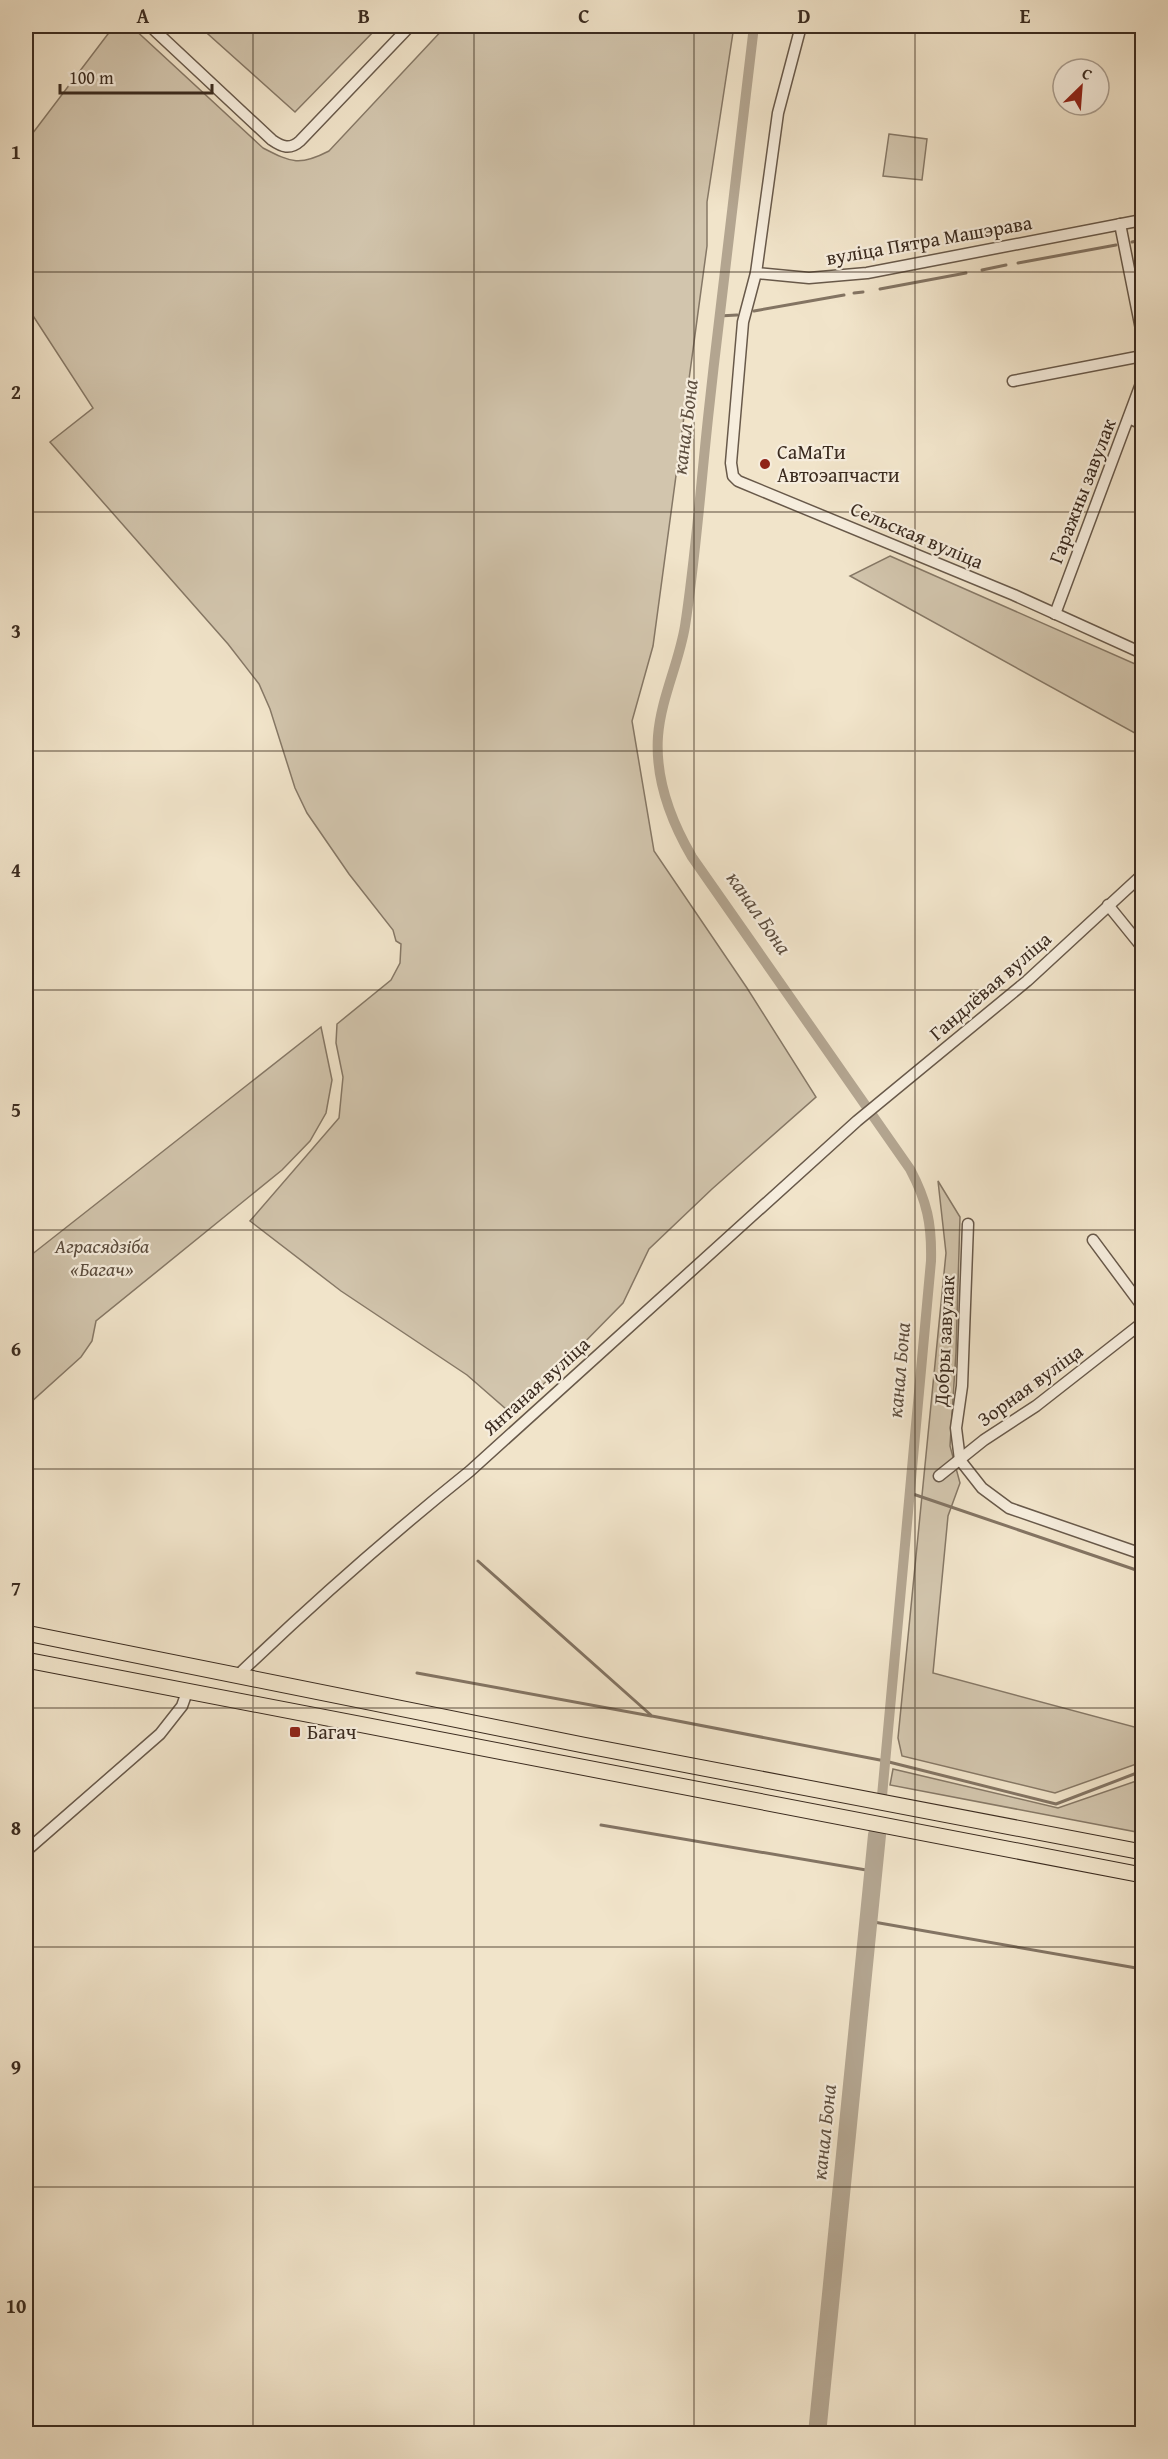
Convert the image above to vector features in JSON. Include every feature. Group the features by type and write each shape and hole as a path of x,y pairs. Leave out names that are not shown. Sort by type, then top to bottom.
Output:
{"highway":[{"path":"26,1633 1143,1852"},
{"path":"26,1660 1143,1875"}],"street":[{"path":"150,26 272,140 285,147 296,144 410,26"},
{"path":"756,273 777,112 801,26"},
{"name":"вуліца Пятра Машэрава","path":"756,273 809,278 867,273 1143,220"},
{"path":"1120,224 1143,334"},
{"name":"Сельская вуліца","path":"756,273 743,322 731,463 733,476 738,481 1143,653"},
{"path":"1013,381 1143,356"},
{"name":"Гаражны завулак","path":"1055,614 1143,381"},
{"path":"1129,418 1143,424"},
{"name":"Гандлёвая вуліца","path":"857,1121 1027,981 1143,875"},
{"path":"1108,905 1143,947"},
{"name":"Янтаная вуліца","path":"237,1676 414,1516 470,1471 857,1121"},
{"name":"Добры завулак","path":"960,1460 956,1428 962,1386 968,1224"},
{"path":"1093,1240 1143,1306"},
{"name":"Зорная вуліца","path":"939,1476 984,1440 1036,1406 1143,1323"},
{"path":"960,1460 982,1488 1009,1508 1143,1554"},
{"path":"26,1851 160,1734 182,1706 188,1692"}],"green space":[{"path":"114,26 131,26 263,148 281,157 303,161 329,151 446,26 734,26 707,202 707,246 653,646 632,721 654,851 747,988 816,1097 712,1189 649,1249 623,1303 513,1415 467,1375 341,1291 250,1221 339,1118 343,1077 336,1043 337,1024 391,980 400,963 401,944 396,941 393,930 349,874 307,813 295,788 270,709 259,684 228,644 50,442 93,408 26,305 26,142"},
{"path":"199,26 379,26 295,112"},
{"path":"889,134 927,139 922,180 883,176"},
{"path":"890,556 1142,667 1142,737 850,576"},
{"name":"Аграсядзіба «Багач»","path":"321,1027 332,1080 326,1113 310,1141 282,1170 96,1321 92,1341 81,1357 31,1402 26,1399 26,1259"},
{"path":"938,1181 960,1217 956,1352 950,1446 960,1483 948,1516 933,1673 1142,1729 1142,1762 1055,1793 902,1756 898,1738 946,1253"},
{"path":"893,1769 1058,1808 1142,1779 1142,1833 890,1785"}],"waterway":[{"name":"канал Бона","path":"754,26 689,599 682,640 660,722 659,768 671,814 692,857 910,1169 921,1192 927,1213 931,1236 931,1261 882,1796"},
{"path":"1132,242 1142,240"},
{"path":"1018,263 1116,245"},
{"path":"982,270 1006,265"},
{"path":"880,289 966,273"},
{"path":"854,293 863,292"},
{"path":"754,311 844,295"},
{"path":"719,316 737,315"},
{"path":"910,1493 1142,1572"},
{"path":"478,1561 652,1716 885,1761 1056,1804 1142,1771"},
{"path":"417,1673 651,1716"},
{"path":"601,1825 872,1871"},
{"name":"канал Бона","path":"817,2434 877,1835"},
{"path":"868,1921 1142,1969"}],"place":[{"name":"СаМаТи Автоэапчасти","path":"765,464"},
{"name":"Багач","path":"295,1732"}]}
